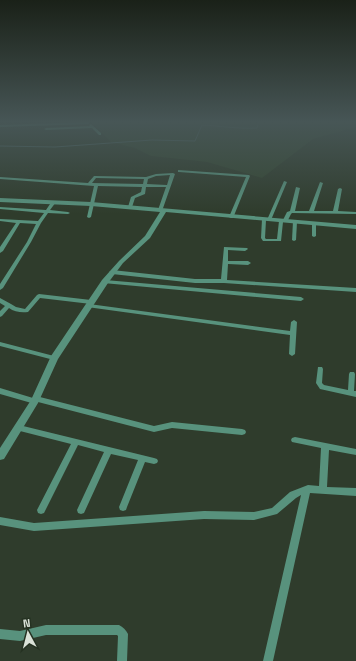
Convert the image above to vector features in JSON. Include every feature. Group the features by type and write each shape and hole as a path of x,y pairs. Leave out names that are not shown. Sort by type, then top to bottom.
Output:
{"street":[{"path":"179,171 248,176 231,217"},
{"path":"0,456 36,400 54,358 90,304 112,272 148,237 162,210 173,174 156,175 146,178 95,177 90,184"},
{"path":"0,178 96,185 169,186"},
{"path":"130,207 133,197 143,193 146,178"},
{"path":"285,182 267,220 263,238 265,240 279,240 283,221 289,213 292,212 356,213"},
{"path":"310,212 321,184"},
{"path":"89,217 96,185"},
{"path":"292,212 298,188"},
{"path":"335,213 340,189"},
{"path":"0,200 91,204 356,227"},
{"path":"0,288 29,242 39,223 54,202"},
{"path":"0,208 48,210 68,213"},
{"path":"0,220 39,223"},
{"path":"0,251 19,222"},
{"path":"294,240 295,222"},
{"path":"314,223 314,236"},
{"path":"224,281 226,248 246,249"},
{"path":"225,262 248,263"},
{"path":"112,272 195,281 224,281 356,290"},
{"path":"105,282 301,299"},
{"path":"0,300 14,309 26,311 39,296 293,333"},
{"path":"0,315 9,305"},
{"path":"292,354 294,322"},
{"path":"0,344 54,358"},
{"path":"320,369 319,383 322,387 354,393 352,374"},
{"path":"0,391 154,429 172,425 242,432"},
{"path":"19,428 154,461"},
{"path":"295,440 356,452"},
{"path":"41,510 76,442"},
{"path":"323,489 325,446"},
{"path":"81,510 109,450"},
{"path":"123,507 142,458"},
{"path":"268,661 305,496 308,489"},
{"path":"0,521 34,528 204,515 254,516 274,511 293,494 308,489 356,492"},
{"path":"0,634 25,635 46,630 119,630 123,634 122,661"}],"shaded area":[{"path":"143,152 296,152 262,178 207,162 151,156"}]}
